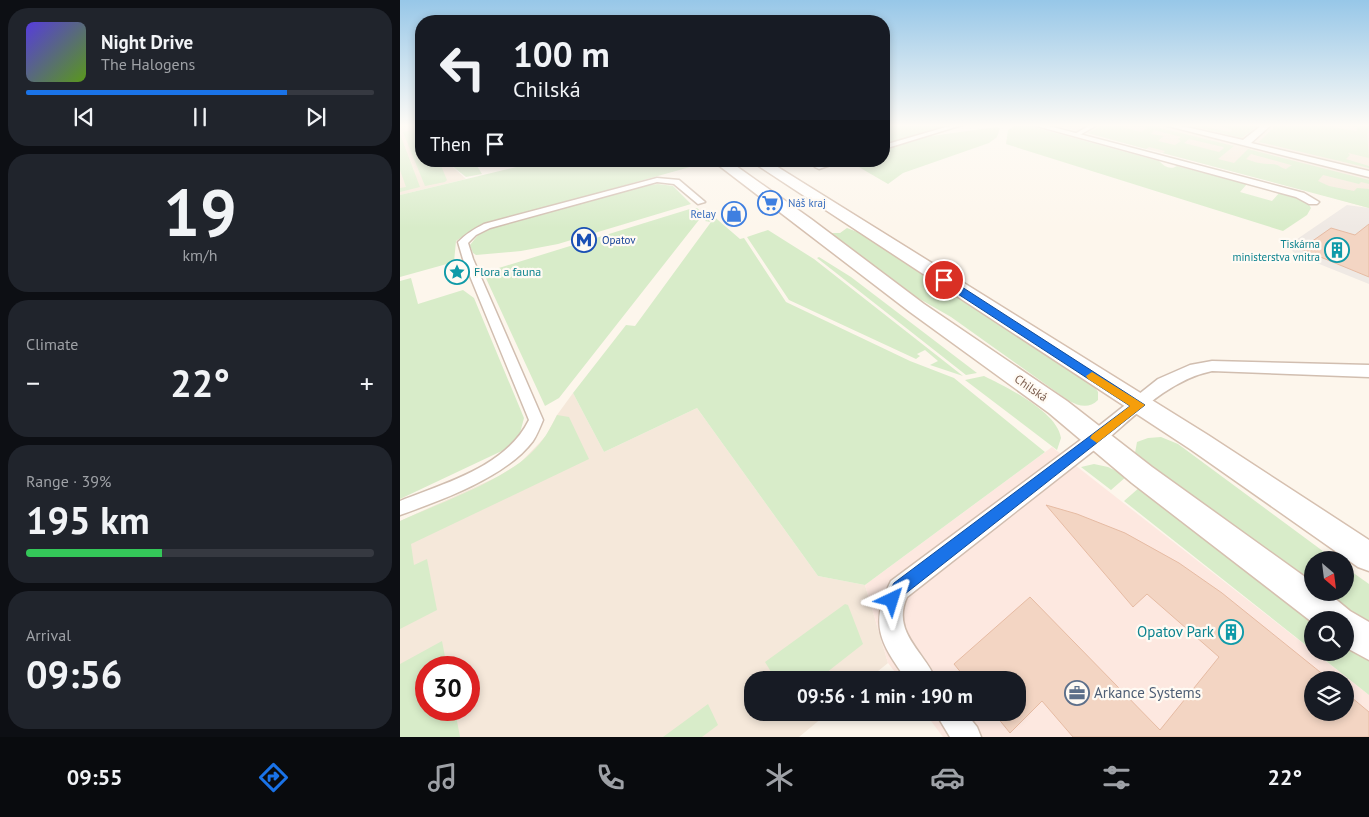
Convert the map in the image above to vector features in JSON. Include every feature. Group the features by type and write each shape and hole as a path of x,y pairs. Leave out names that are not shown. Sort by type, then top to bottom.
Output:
{"main road":[{"name":"Chilská","path":"728,167 805,222 918,308 1058,407 1326,611"},
{"path":"767,167 1251,476 1369,557"},
{"path":"1354,633 1369,644"}],"street":[{"path":"1167,159 1300,195 1313,202"},
{"path":"1311,159 1369,174"},
{"path":"400,508 495,466 512,456 530,436 536,420 468,260 463,242 487,226 657,180 676,182 701,202"},
{"path":"917,671 894,639 892,631 890,611 892,600 899,589 1097,438 1170,379 1196,369 1212,366 1369,371"},
{"path":"955,721 967,737"}],"shaded area":[{"path":"400,159 415,159 415,167 453,167 466,179 400,195"},
{"path":"1187,159 1369,159 1369,208"},
{"path":"1347,205 1369,208 1369,284 1297,255 1287,246"},
{"path":"573,393 604,452 697,408 818,576 865,585 888,663 878,671 744,671 744,721 818,721 799,737 400,737 400,521 497,477 520,463 546,436 557,415"},
{"path":"1052,447 1304,644 1304,661 1326,661 1338,671 1304,671 1304,721 1354,721 1354,683 1369,695 1369,737 943,737 931,721 1026,721 1026,671 894,671 888,663 865,585"}],"green space":[{"path":"400,159 410,159 420,187 400,192 400,188 406,187 400,170"},
{"path":"890,159 942,159 903,173 888,184 859,167 890,167"},
{"path":"1055,159 1153,159 1168,167 1177,166 1247,184 1240,192 1272,201 1280,192 1306,201 1311,208 1307,215 1283,231"},
{"path":"1187,159 1220,159 1234,163 1238,159 1247,159 1286,169 1292,165 1271,159 1289,159 1369,180 1369,184 1361,182 1359,184 1323,175 1318,181 1329,186 1354,191 1357,188 1369,189 1369,208"},
{"path":"1333,159 1347,159 1369,166 1369,168"},
{"path":"417,167 442,167 447,180 425,186"},
{"path":"454,167 478,167 482,174 466,177"},
{"path":"516,167 690,167 476,227 456,241 454,262 400,277 400,195"},
{"path":"658,184 673,186 691,204 558,244 521,251 476,255 473,253 470,245 478,235 492,228 644,186"},
{"path":"697,208 704,214 559,398 545,406 484,274"},
{"path":"711,214 740,239 744,238 786,302 910,361 954,378 1045,452 865,585 818,576 697,408 604,452 573,393 626,325 635,326 711,222 705,221"},
{"path":"847,228 860,233 1094,386 1098,392 1098,400 1088,406 1069,401 951,317 911,294 826,233 840,233"},
{"path":"768,230 814,259 963,376 930,365 938,361 925,350 917,354 920,356 916,359 789,300 747,237"},
{"path":"819,257 851,277 977,373 966,375 817,258"},
{"path":"411,278 418,304 463,290 474,298 524,418 520,433 506,449 400,499 400,281"},
{"path":"984,376 1029,401 1050,418 1061,438 1057,450 965,380"},
{"path":"557,415 569,417 589,459 411,544 414,565 427,559 437,610 400,629 400,521 487,482 519,463 539,444"},
{"path":"1161,437 1178,444 1323,551 1304,551 1304,578 1139,462 1135,453 1137,442 1148,438"},
{"path":"1094,464 1108,467 1127,476 1111,490 1081,467"},
{"path":"1140,487 1304,614 1304,644 1124,501"},
{"path":"1354,573 1369,584 1369,624 1354,613 1354,611 1351,611 1336,601 1354,601"},
{"path":"845,604 848,605 863,644 828,671 770,671 765,662"},
{"path":"442,641 445,656 415,656 415,721 457,721 460,737 400,737 400,664"},
{"path":"1354,649 1369,660 1369,695 1354,683 1354,671 1339,671 1326,661 1354,661"},
{"path":"708,704 718,725 702,737 663,737"}],"building":[{"name":"Tiskárna ministerstva vnitra","path":"1369,224 1369,277 1301,249 1331,228 1355,235"},
{"name":"Opatov Park","path":"1046,505 1077,514 1125,533 1179,563 1222,593 1304,661 1319,671 1304,671 1304,721 1354,721 1354,700 1369,712 1369,737 1073,737 1042,701 1026,717 1026,671 960,671 954,664 1030,597 1160,730 1219,657 1147,594 1133,607"},
{"name":"Opatov Park","path":"1000,721 1022,721 1010,733"}],"slow traffic":[{"path":"1092,376 1139,405 1097,438"}],"place":[{"name":"Náš kraj","path":"770,203"},
{"name":"Relay","path":"734,214"},
{"name":"Opatov","path":"584,240"},
{"name":"Tiskárna ministerstva vnitra","path":"1337,250"},
{"name":"Flora a fauna","path":"457,272"},
{"name":"Opatov Park","path":"1231,632"},
{"name":"Arkance Systems","path":"1077,693"}],"route":[{"path":"892,600 899,589 1139,405 944,280"}]}
